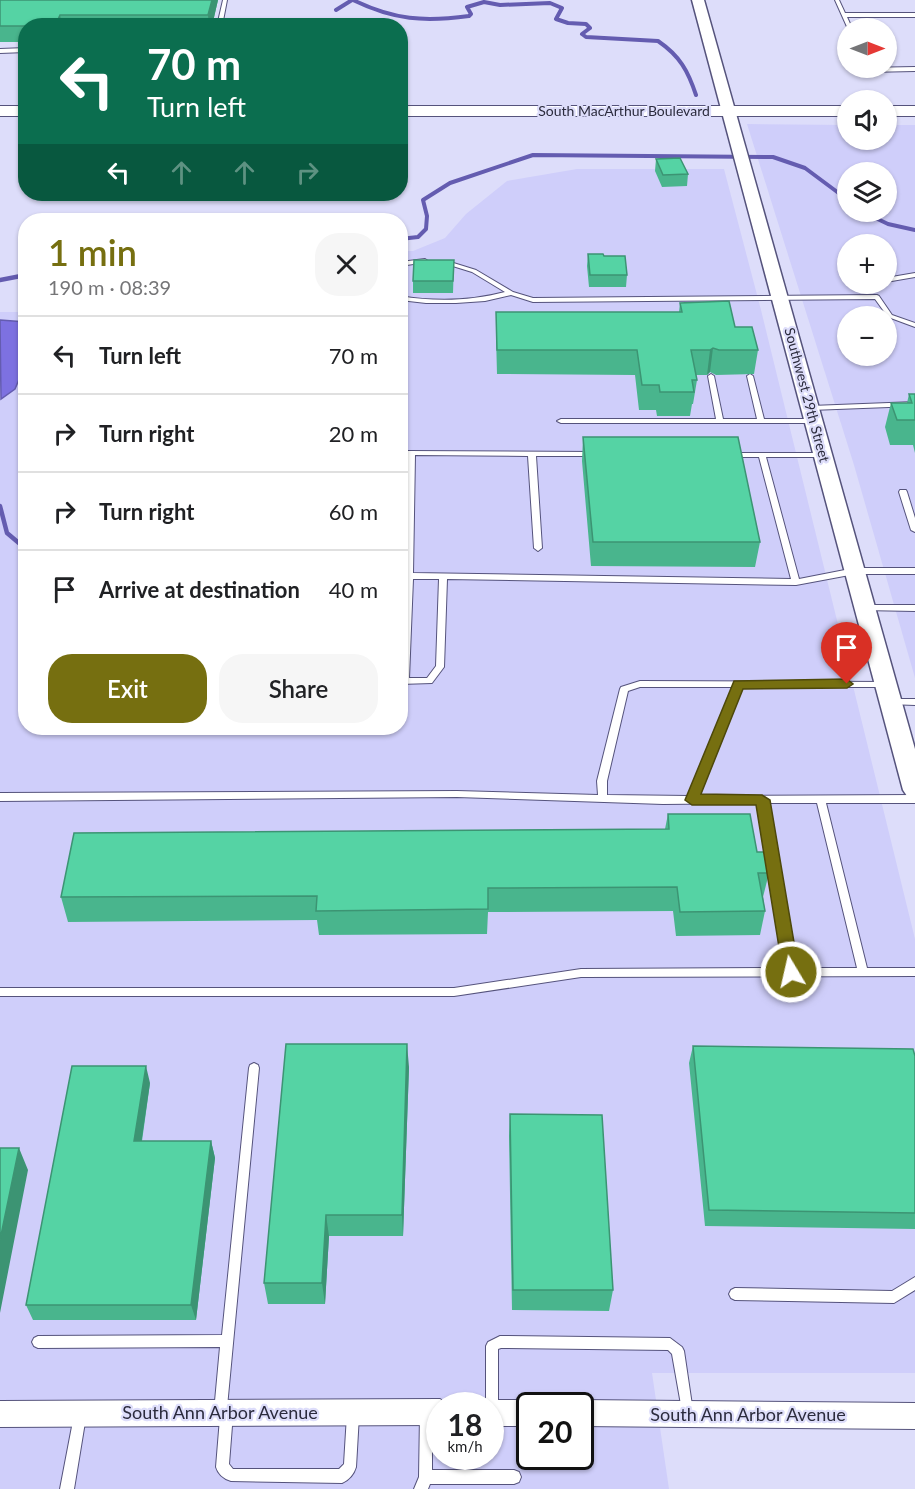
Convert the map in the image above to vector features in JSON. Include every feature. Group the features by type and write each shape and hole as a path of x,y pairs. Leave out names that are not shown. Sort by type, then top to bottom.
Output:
{"main road":[{"path":"0,111 18,111"},
{"name":"South MacArthur Boulevard","path":"408,111 837,111"},
{"path":"897,111 915,111"}],"street":[{"name":"Southwest 29th Street","path":"698,0 915,790"},
{"name":"South Ann Arbor Avenue","path":"0,1414 426,1412"},
{"name":"South Ann Arbor Avenue","path":"594,1413 915,1416"}],"lane":[{"path":"221,18 225,0"},
{"path":"837,0 844,18"},
{"path":"843,15 915,15"},
{"path":"0,51 18,50"},
{"path":"897,69 915,69"},
{"path":"408,263 447,262 474,271 511,292 533,300 781,299 878,294 890,316 915,325"},
{"path":"897,278 915,275"},
{"path":"408,299 427,301 494,298 511,292"},
{"path":"711,376 720,421"},
{"path":"750,376 761,421"},
{"path":"561,421 761,421 915,404"},
{"path":"408,594 411,453 601,454"},
{"path":"532,454 538,548"},
{"path":"728,455 824,455"},
{"path":"762,455 795,582"},
{"path":"903,492 915,530"},
{"path":"409,576 795,582 855,571 915,571"},
{"path":"408,681 429,681 440,667 443,577"},
{"path":"865,608 915,608"},
{"path":"603,798 602,781 624,689 640,684 739,684 888,693 915,702"},
{"path":"692,800 739,684"},
{"path":"0,797 457,794 692,800 915,799"},
{"path":"762,800 791,972"},
{"path":"821,800 863,972"},
{"path":"0,992 454,992 581,973 915,972"},
{"path":"254,1068 227,1341 222,1467 231,1475 342,1476 350,1467 353,1413"},
{"path":"735,1294 894,1297 915,1283"},
{"path":"38,1342 227,1341"},
{"path":"491,1392 492,1346 500,1342 670,1344 678,1351 688,1414"},
{"path":"67,1489 80,1414"},
{"path":"426,1467 424,1483 514,1477"}],"shaded area":[{"path":"747,124 837,125 837,150 897,150 897,125 915,125 915,678 854,465"},
{"path":"577,169 724,169 761,310 915,939 915,1373 652,1373 669,1489 0,1489 0,312 18,312 18,735 408,735 408,251 445,238 466,214 507,181"},
{"path":"0,320 18,321 18,382 15,389 1,399"}],"building":[{"path":"0,0 212,0 208,15 60,15 59,18 18,18 18,26 0,26"},
{"path":"680,158 688,174 663,175 656,159"},
{"path":"588,254 625,256 627,275 590,275"},
{"path":"414,260 454,260 453,281 413,281"},
{"path":"729,301 735,327 752,327 758,350 713,348 691,350 697,380 692,380 694,392 660,392 659,385 642,385 637,350 497,350 496,312 682,312 680,303"},
{"path":"909,394 915,394 915,420 897,420 891,403 912,403"},
{"path":"583,437 738,437 760,542 593,542"},
{"path":"668,814 750,814 757,852 765,852 769,873 758,873 765,911 680,912 677,887 488,888 488,909 316,911 317,896 61,897 74,833 669,829"},
{"path":"286,1044 407,1044 402,1215 326,1215 322,1283 264,1283"},
{"path":"693,1046 913,1049 915,1056 915,1213 709,1210"},
{"path":"72,1066 146,1066 134,1141 211,1141 191,1305 26,1305"},
{"path":"510,1114 602,1115 613,1290 513,1290"},
{"path":"0,1148 19,1148 0,1240"}],"waterway":[{"path":"336,10 352,0"},
{"path":"353,0 382,12 423,19 469,16 471,14 467,7 484,2 500,5 550,3 562,8 556,19 568,23 586,24 590,28 582,34 586,37 658,41 672,52 682,65 696,95"},
{"path":"408,238 418,237 426,229 427,216 423,200 450,183 533,155 773,157 805,168 837,192"},
{"path":"884,222 915,230"},
{"path":"0,280 18,277"},
{"path":"0,506 7,533 18,542"}],"route":[{"path":"791,972 762,800 692,800 739,684 847,684"}]}
